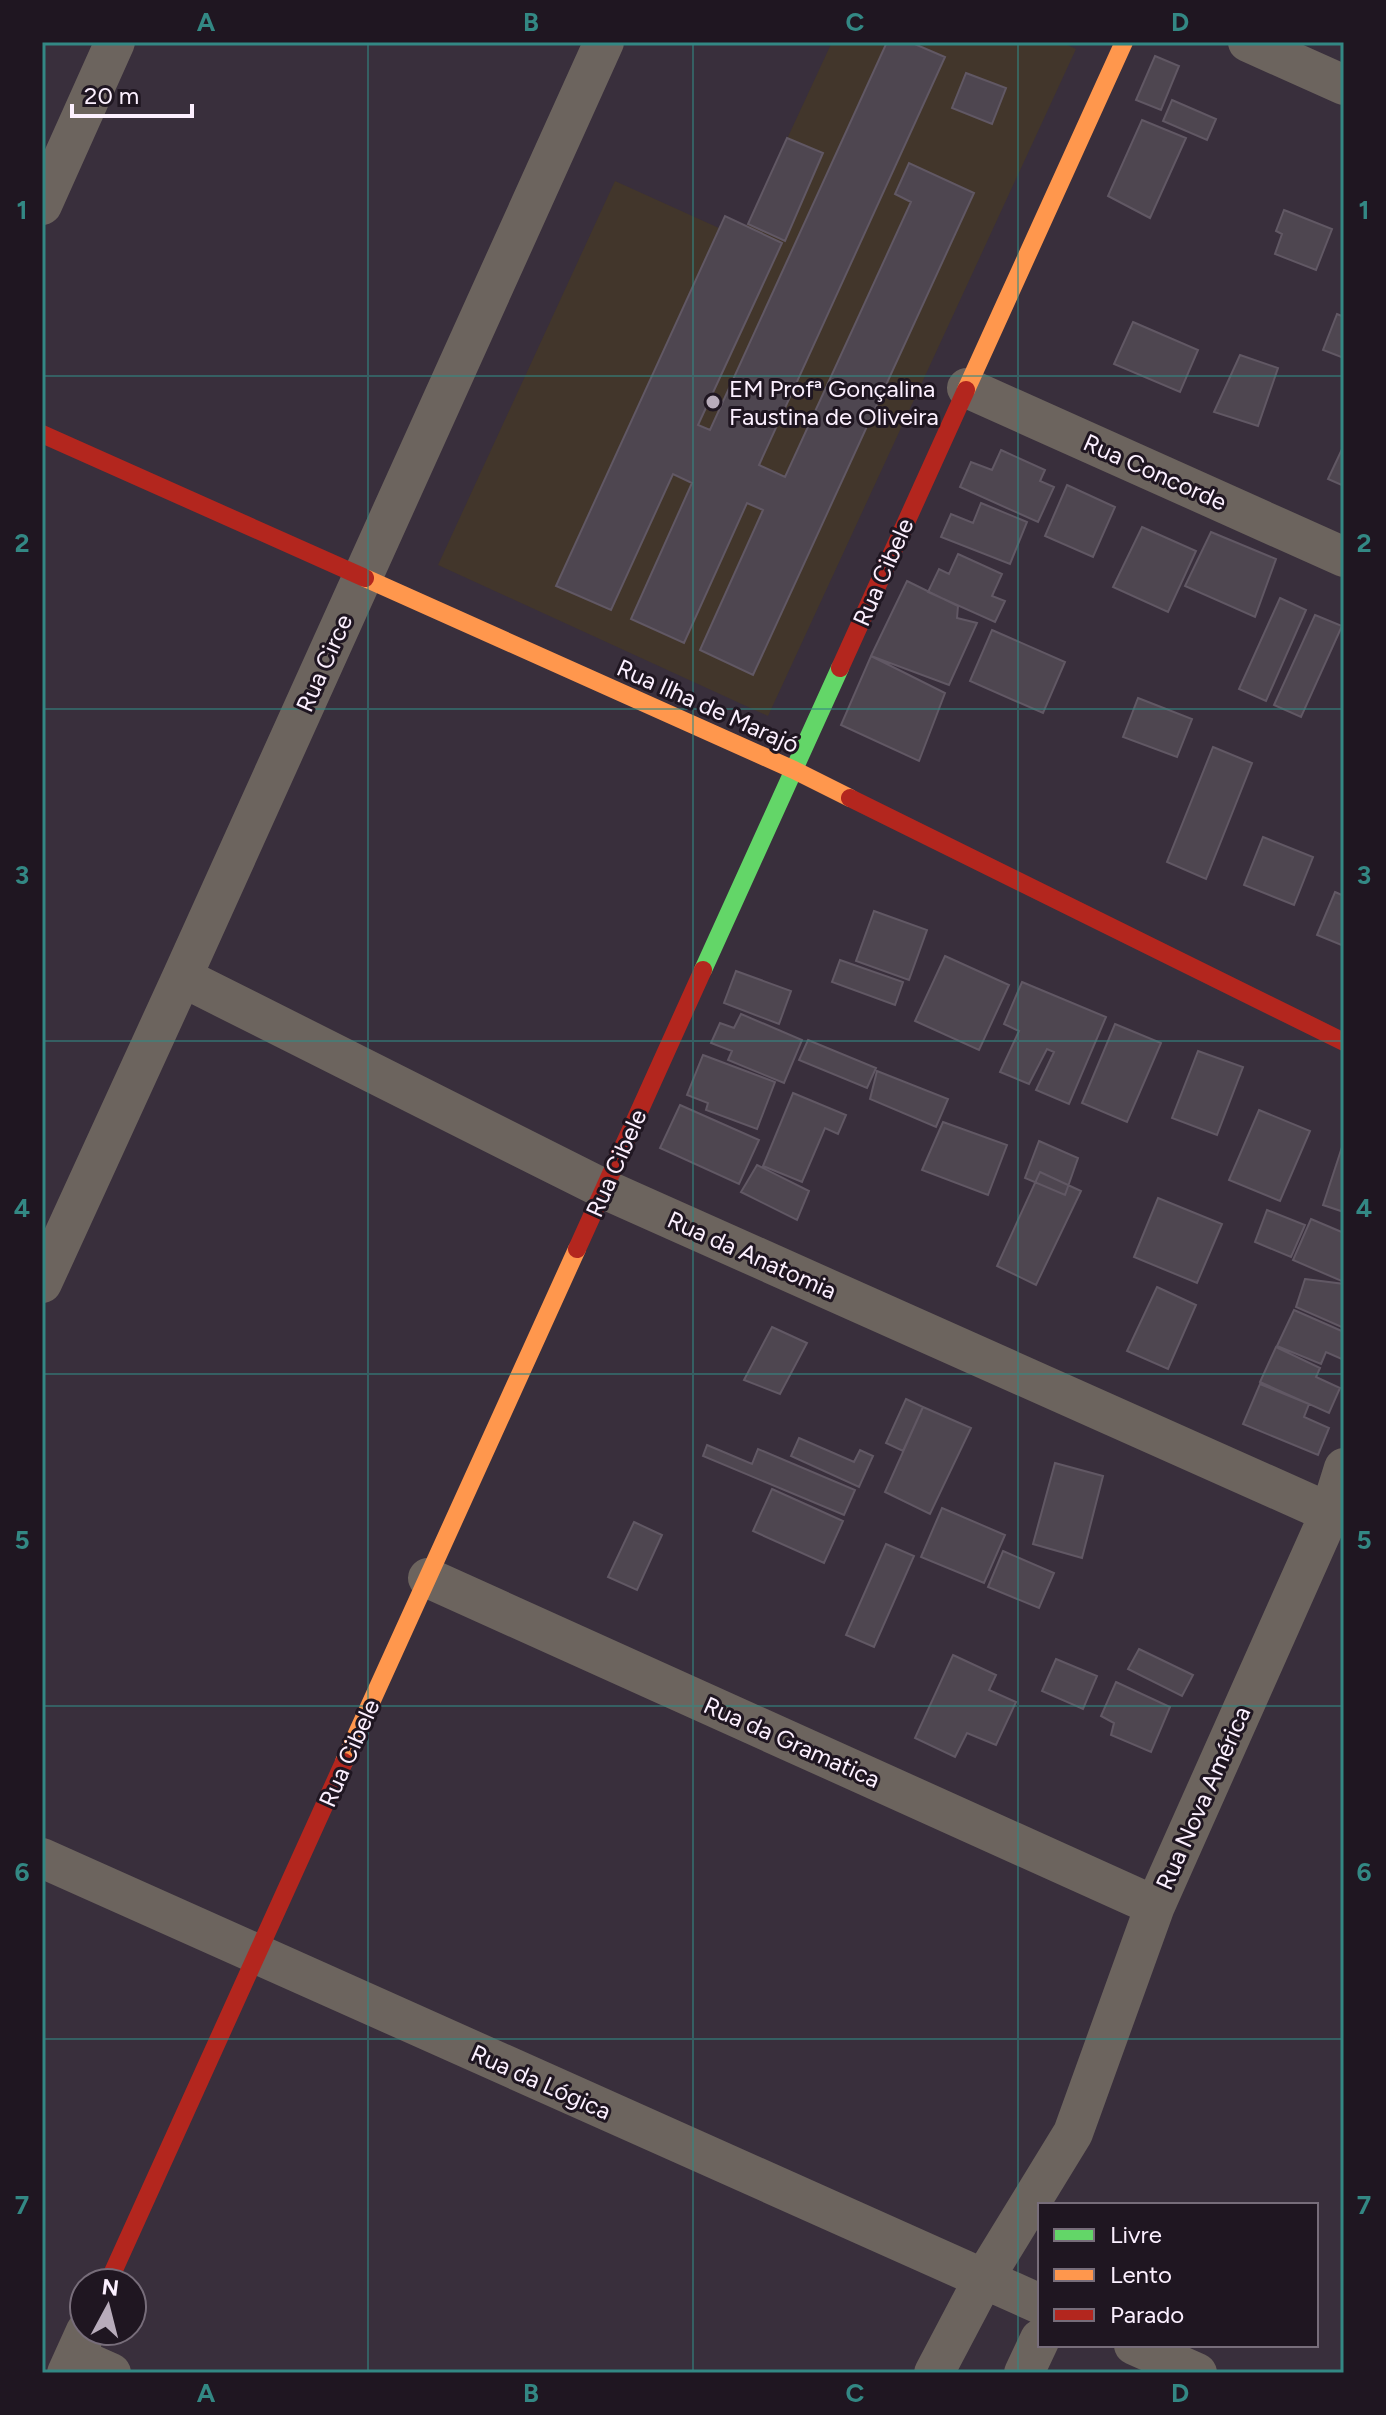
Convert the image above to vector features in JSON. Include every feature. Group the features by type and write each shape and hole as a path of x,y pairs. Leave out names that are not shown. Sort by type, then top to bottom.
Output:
{"street":[{"path":"42,205 115,42"},
{"name":"Rua Circe","path":"42,1283 604,42"},
{"name":"Rua Cibele","path":"115,2267 1124,42"},
{"path":"1248,42 1344,85"},
{"name":"Rua Concorde","path":"967,388 1344,557"},
{"name":"Rua Ilha de Marajó","path":"42,434 794,770 1344,1042"},
{"name":"Rua da Anatomia","path":"182,977 604,1189 1330,1513"},
{"name":"Rua Nova América","path":"934,2373 983,2280 1073,2133 1155,1906 1330,1513 1344,1468"},
{"name":"Rua da Gramatica","path":"428,1578 1155,1906"},
{"name":"Rua da Lógica","path":"42,1858 1038,2303"},
{"name":"Rua Nova América","path":"1065,2203 1073,2133"},
{"path":"1024,2373 1038,2343"},
{"path":"1138,2347 1197,2373"},
{"path":"76,2354 111,2373"}],"shaded area":[{"name":"EM Profª Gonçalina Faustina de Oliveira","path":"832,42 1061,42 1076,49 768,716 438,565 615,181 741,238"}],"building":[{"path":"887,42 910,42 945,57 759,465 785,477 911,202 895,194 909,163 974,193 753,675 700,650 763,510 747,503 684,643 631,619 692,483 673,474 611,610 556,586 725,216 782,243 698,425 710,430"},
{"path":"1155,56 1179,66 1161,110 1136,100"},
{"path":"966,73 1006,88 992,124 952,108"},
{"path":"1172,100 1216,119 1207,140 1163,121"},
{"path":"1142,120 1186,138 1150,218 1108,196"},
{"path":"787,138 823,153 785,241 748,224"},
{"path":"1284,210 1332,229 1316,270 1275,254 1282,234 1276,231"},
{"path":"1337,314 1344,317 1344,358 1323,350"},
{"path":"1133,322 1198,350 1180,392 1114,364"},
{"path":"1240,355 1278,368 1258,426 1214,412"},
{"path":"1344,445 1344,486 1328,479"},
{"path":"1001,450 1045,470 1040,481 1054,487 1038,522 960,487 971,462 992,470"},
{"path":"1067,485 1115,507 1093,557 1045,536"},
{"path":"981,503 1027,522 1010,564 941,537 951,514 973,523"},
{"path":"1142,527 1196,551 1168,612 1113,587"},
{"path":"1211,532 1276,559 1255,617 1185,586"},
{"path":"958,554 1002,574 992,596 1005,601 995,622 928,592 939,569 949,574"},
{"path":"907,581 958,606 957,618 977,623 949,685 871,656"},
{"path":"1280,598 1306,610 1266,701 1239,689"},
{"path":"1315,615 1342,626 1301,717 1274,705"},
{"path":"992,630 1065,662 1043,713 970,681"},
{"path":"871,656 945,693 919,761 841,725"},
{"path":"1138,698 1192,719 1177,757 1123,737"},
{"path":"1213,747 1252,763 1206,879 1167,862"},
{"path":"1263,837 1313,857 1294,905 1244,885"},
{"path":"1335,892 1344,896 1344,946 1317,935"},
{"path":"874,911 927,930 909,980 856,961"},
{"path":"945,956 1009,985 979,1050 915,1021"},
{"path":"840,960 903,982 895,1005 832,982"},
{"path":"736,971 791,991 779,1024 724,1003"},
{"path":"1022,982 1106,1017 1069,1104 1036,1090 1054,1052 1047,1049 1029,1084 1000,1072 1019,1031 1004,1024"},
{"path":"741,1014 802,1040 784,1083 728,1060 732,1051 711,1043 720,1023 734,1028"},
{"path":"1115,1024 1161,1043 1127,1122 1082,1103"},
{"path":"808,1040 876,1068 867,1088 799,1060"},
{"path":"1198,1051 1243,1067 1217,1135 1172,1118"},
{"path":"703,1055 775,1082 757,1129 706,1110 708,1103 687,1095"},
{"path":"877,1071 948,1099 936,1127 870,1099"},
{"path":"793,1093 846,1115 838,1134 825,1128 802,1182 763,1166"},
{"path":"680,1105 759,1140 739,1184 660,1148"},
{"path":"1259,1110 1310,1131 1280,1201 1229,1180"},
{"path":"943,1122 1007,1145 988,1195 922,1170"},
{"path":"1039,1141 1078,1158 1065,1195 1025,1178"},
{"path":"1344,1141 1344,1212 1323,1205"},
{"path":"757,1165 809,1191 797,1220 741,1192"},
{"path":"1040,1172 1081,1191 1036,1285 997,1266"},
{"path":"1158,1198 1222,1224 1197,1283 1134,1257"},
{"path":"1267,1210 1305,1225 1291,1257 1255,1242"},
{"path":"1311,1219 1344,1233 1344,1282 1293,1260"},
{"path":"1305,1279 1344,1284 1344,1328 1296,1307"},
{"path":"1157,1287 1196,1305 1168,1369 1127,1351"},
{"path":"1294,1310 1344,1332 1344,1360 1326,1352 1321,1364 1277,1346"},
{"path":"772,1327 807,1343 780,1394 744,1380"},
{"path":"1276,1347 1320,1368 1316,1377 1340,1388 1329,1413 1260,1382"},
{"path":"1260,1384 1309,1404 1304,1417 1329,1428 1318,1455 1243,1424"},
{"path":"906,1399 923,1407 903,1451 886,1443"},
{"path":"923,1407 971,1428 930,1514 885,1492"},
{"path":"799,1438 854,1462 860,1450 873,1456 859,1487 791,1456"},
{"path":"707,1445 752,1464 758,1449 855,1490 844,1515 703,1456"},
{"path":"1055,1463 1103,1476 1082,1558 1033,1544"},
{"path":"772,1489 843,1521 824,1563 753,1531"},
{"path":"942,1508 1005,1535 984,1583 921,1557"},
{"path":"634,1522 662,1535 637,1590 608,1577"},
{"path":"886,1544 914,1556 874,1647 846,1635"},
{"path":"1003,1551 1054,1573 1039,1608 988,1587"},
{"path":"1139,1649 1193,1675 1182,1696 1128,1669"},
{"path":"953,1655 996,1675 989,1690 1016,1702 996,1745 967,1733 955,1757 915,1738"},
{"path":"1056,1659 1097,1676 1083,1709 1042,1691"},
{"path":"1116,1682 1170,1707 1151,1752 1111,1735 1114,1723 1101,1716"}],"traffic: fast":[{"path":"703,970 840,668"}],"traffic: slow":[{"path":"966,390 1124,42"},
{"path":"365,578 850,798"},
{"path":"344,1762 577,1249"}],"traffic: jam":[{"path":"840,668 966,390"},
{"path":"42,434 365,578"},
{"path":"850,798 1344,1042"},
{"path":"577,1249 703,970"},
{"path":"115,2267 344,1762"}],"place":[{"name":"EM Profª Gonçalina Faustina de Oliveira","path":"713,402"}]}
